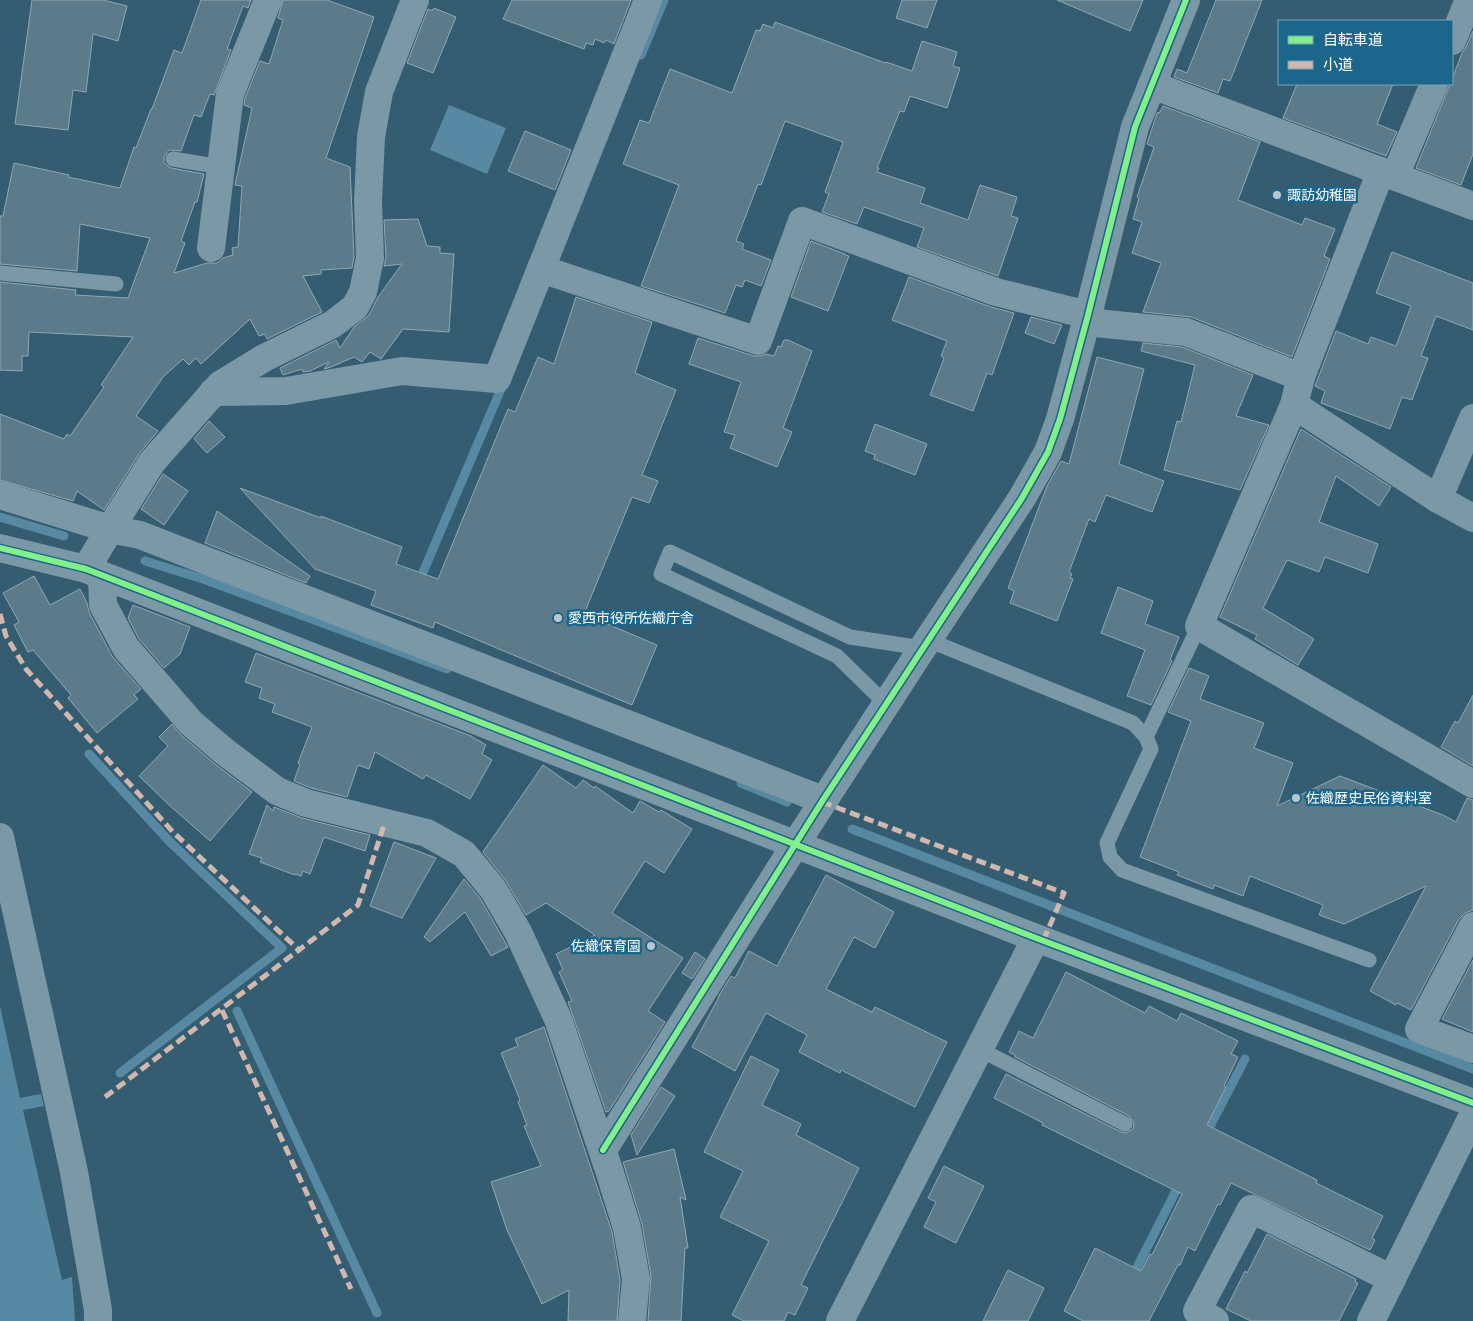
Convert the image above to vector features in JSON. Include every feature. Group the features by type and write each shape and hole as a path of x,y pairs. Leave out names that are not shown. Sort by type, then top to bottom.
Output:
{"street":[{"path":"211,248 230,94 268,0"},
{"path":"415,0 379,92 371,138 368,201 370,258 363,292 355,307 333,324 264,358 220,385 213,392 152,462 110,529 94,572 103,605 126,648 191,724 225,752 277,791 306,803 428,833 464,854 493,889 518,932 558,1020 603,1150 627,1228 636,1279 632,1321"},
{"path":"213,392 286,391 402,371 497,379 648,0"},
{"path":"603,1150 823,800 1022,498 1048,452 1060,419 1087,319 1135,127 1186,0"},
{"path":"1453,38 1463,5"},
{"path":"1152,85 1473,206"},
{"path":"1433,85 1388,174 1301,376 1294,405 1200,626 1473,784"},
{"path":"541,269 758,341 802,221 996,292 1087,319 1186,332 1301,376"},
{"path":"1294,405 1438,499 1473,518"},
{"path":"1438,499 1473,418"},
{"path":"0,494 110,529 140,535 823,800"},
{"path":"0,548 94,572 1036,938 1473,1103"},
{"path":"0,837 74,1172 98,1310 98,1321"},
{"path":"1473,926 1420,1029 1473,1050"},
{"path":"840,1321 1036,938"},
{"path":"1371,1321 1473,1115"},
{"path":"1216,1321 1197,1311 1251,1209 1392,1279"}],"lane":[{"path":"173,159 221,167"},
{"path":"0,272 116,284"},
{"path":"886,704 837,656 660,574 670,552 850,637 925,644 1133,723 1146,737 1151,749 1107,843 1110,857 1122,870 1369,960"},
{"path":"1146,737 1200,626"},
{"path":"979,1049 1126,1124"}],"water":[{"path":"449,105 506,128 487,174 430,150"},
{"path":"0,1006 20,1098 41,1094 44,1106 23,1110 62,1280 72,1277 75,1321 0,1321"}],"building":[{"path":"32,0 103,0 127,6 118,41 93,34 86,92 73,90 68,130 15,124"},
{"path":"201,0 251,0 248,8 243,6 227,49 231,50 214,95 210,94 201,117 194,115 181,151 169,150 164,157 164,163 171,168 204,174 197,202 195,202 181,241 185,243 174,273 207,263 217,263 223,258 233,255 232,248 238,247 242,186 235,185 252,108 244,105 245,98 260,61 269,64 283,20 278,18 283,0 327,0 374,17 326,158 350,167 354,257 352,268 321,270 321,274 303,276 322,312 267,339 265,334 259,336 250,319 201,364 196,358 189,365 183,359 163,377 136,416 158,431 139,454 104,510 77,491 73,501 0,480 0,414 64,439 67,434 70,436 104,387 101,385 133,337 29,332 28,356 22,356 22,371 0,370 0,282 76,290 75,295 128,298 150,238 80,224 77,271 0,264 0,216 3,216 14,163 120,188 134,147 136,148 174,50 182,53"},
{"path":"512,0 631,0 614,44 606,40 604,43 595,39 593,45 586,43 584,49 503,19"},
{"path":"902,0 937,0 927,28 896,18"},
{"path":"1057,0 1143,0 1130,31"},
{"path":"1216,0 1262,0 1230,81 1223,79 1218,93 1174,77 1177,69 1187,73"},
{"path":"434,8 456,17 433,73 407,63 428,9 432,11"},
{"path":"775,22 885,63 912,71 922,41 957,52 953,66 960,68 947,108 910,96 904,112 900,111 877,172 925,188 920,203 968,220 980,185 1017,197 1011,216 1018,218 998,276 917,247 924,228 864,207 857,224 822,212 829,194 825,192 843,142 785,121 761,185 758,184 736,241 744,244 742,249 771,260 761,286 745,280 742,287 736,285 725,313 641,286 679,185 623,164 640,120 649,123 670,69 732,93 756,30 760,31 763,24 773,28"},
{"path":"1473,31 1473,154 1461,185 1416,168 1450,85 1453,85 1453,76"},
{"path":"1297,85 1393,85 1377,124 1397,132 1386,156 1283,118"},
{"path":"1163,106 1260,142 1238,200 1302,225 1305,218 1335,229 1324,256 1330,259 1292,357 1191,317 1143,312 1161,263 1132,253 1142,222 1133,219 1139,198 1137,197 1154,147 1147,144 1157,113 1160,112"},
{"path":"525,131 571,150 555,190 508,171"},
{"path":"418,219 427,246 440,247 440,253 454,254 449,332 403,329 381,359 370,352 362,362 354,357 324,369 329,362 310,371 303,372 302,369 283,375 280,368 336,340 340,348 354,327 369,315 378,297 402,264 384,266 386,257 384,220"},
{"path":"811,241 849,256 828,311 791,297"},
{"path":"1392,252 1473,283 1473,330 1436,316 1421,356 1428,358 1412,400 1402,397 1390,429 1321,403 1325,391 1315,386 1336,331 1368,344 1371,337 1396,346 1411,306 1376,293"},
{"path":"909,277 991,307 1014,313 992,375 987,373 973,411 930,395 944,358 941,356 947,341 892,320"},
{"path":"576,297 652,322 635,373 676,390 642,475 658,481 649,503 632,497 584,614 657,645 632,705 435,622 433,628 371,605 376,591 315,569 240,488 402,547 396,564 438,579 508,409 515,412 538,357 554,364"},
{"path":"1031,317 1062,325 1054,344 1025,333"},
{"path":"698,338 754,356 766,354 774,356 778,346 781,347 784,340 812,351 783,428 792,432 777,467 730,448 735,435 724,432 741,382 689,364"},
{"path":"1143,343 1182,347 1253,375 1236,416 1269,425 1240,490 1164,470 1177,421 1181,422 1195,365 1141,351"},
{"path":"1097,357 1144,369 1119,464 1164,481 1152,512 1106,495 1095,522 1089,519 1069,572 1072,574 1070,578 1073,579 1057,621 1010,603 1014,591 1008,588 1047,486 1061,461 1069,464"},
{"path":"209,421 225,437 207,453 194,439"},
{"path":"875,424 927,444 915,475 874,459 875,455 865,451"},
{"path":"1301,429 1391,487 1379,506 1336,476 1319,522 1378,544 1368,573 1325,557 1319,572 1287,560 1263,608 1314,639 1298,665 1255,639 1257,635 1220,617"},
{"path":"163,474 188,491 164,525 141,509"},
{"path":"217,511 310,576 306,583 205,543"},
{"path":"34,576 50,605 80,589 89,612 112,656 141,689 134,695 138,699 97,733 68,698 71,695 33,650 28,652 14,625 19,622 3,593"},
{"path":"1118,587 1153,601 1145,624 1179,637 1170,660 1172,661 1151,705 1127,696 1145,650 1101,633"},
{"path":"133,605 190,627 180,654 164,668 139,639 128,618"},
{"path":"256,653 471,736 486,745 482,754 492,760 470,799 426,775 423,779 375,752 369,769 358,765 347,797 311,788 294,781 300,764 298,763 312,727 272,712 275,704 259,698 262,688 245,682"},
{"path":"1189,668 1209,676 1200,699 1264,723 1254,748 1293,763 1277,806 1340,776 1443,815 1456,822 1467,798 1473,800 1473,910 1465,913 1459,919 1411,1010 1397,1003 1396,1005 1370,991 1426,886 1344,924 1319,915 1323,905 1250,876 1243,896 1214,885 1213,889 1177,875 1179,872 1140,857 1191,721 1168,712"},
{"path":"1473,695 1473,766 1441,747 1455,721 1458,723"},
{"path":"172,724 181,735 215,764 252,792 210,841 139,776 168,746 159,737"},
{"path":"543,765 576,788 583,780 594,788 595,786 633,813 640,801 659,812 661,810 692,829 664,873 645,861 612,913 683,958 648,1011 665,1022 609,1111 606,1112 568,1002 572,1001 559,972 563,970 556,954 595,935 546,903 526,915 506,881 483,852"},
{"path":"267,805 273,811 274,807 302,818 370,835 365,851 324,837 310,874 303,871 301,876 260,862 262,858 249,854"},
{"path":"394,842 436,858 402,918 370,906"},
{"path":"826,875 894,912 875,948 854,937 826,989 872,1012 875,1007 947,1042 915,1107 841,1070 840,1073 799,1052 807,1035 766,1013 735,1071 692,1047 718,997 731,976 735,978 749,951 777,966"},
{"path":"464,879 480,898 508,947 491,956 465,912 430,942 424,937"},
{"path":"695,952 705,959 692,979 682,973"},
{"path":"1473,960 1473,1032 1442,1019"},
{"path":"1066,972 1145,1013 1149,1006 1177,1021 1181,1013 1238,1041 1231,1054 1238,1057 1224,1086 1226,1087 1207,1125 1317,1180 1316,1183 1383,1216 1372,1238 1375,1240 1370,1250 1231,1183 1220,1205 1218,1204 1195,1251 1188,1247 1149,1321 1083,1321 1064,1311 1095,1248 1141,1271 1150,1254 1152,1255 1182,1194 1042,1125 1043,1123 994,1098 1006,1074 1121,1132 1126,1133 1133,1129 1134,1123 1129,1116 1015,1057 1015,1055 1009,1052 1019,1031 1033,1038"},
{"path":"544,1027 612,1232 620,1280 617,1321 568,1321 569,1290 542,1304 507,1230 491,1182 541,1166 524,1126 527,1125 518,1102 520,1100 501,1053 518,1046 515,1039"},
{"path":"751,1056 779,1070 762,1105 801,1124 796,1135 859,1168 801,1285 808,1288 795,1315 788,1312 784,1321 744,1321 732,1315 769,1241 720,1217 743,1171 704,1152"},
{"path":"661,1087 675,1096 637,1155 631,1135"},
{"path":"674,1149 686,1200 680,1197 688,1248 685,1248 681,1321 648,1321 651,1276 642,1224 623,1162"},
{"path":"944,1166 984,1186 956,1243 924,1227 936,1202 928,1198"},
{"path":"1267,1234 1356,1279 1355,1282 1358,1283 1339,1321 1251,1321 1226,1309 1245,1271 1247,1273"},
{"path":"1008,1270 1044,1288 1028,1321 983,1321"}],"waterway":[{"path":"641,55 664,0"},
{"path":"418,584 504,382"},
{"path":"0,517 64,536"},
{"path":"145,561 203,579 447,669"},
{"path":"89,754 170,842 282,948 120,1073"},
{"path":"741,783 787,802"},
{"path":"852,829 1473,1069"},
{"path":"237,1011 377,1313"},
{"path":"1205,1136 1245,1059"},
{"path":"1131,1279 1181,1181"}],"marked path":[{"path":"0,614 6,636 26,669 173,832 299,950 358,905 385,822"},
{"path":"822,802 1064,893 1043,941"},
{"path":"105,1097 299,950"},
{"path":"222,1010 351,1289"}],"cycle path":[{"path":"603,1150 823,800 1022,498 1048,452 1060,419 1088,315 1135,127 1186,0"},
{"path":"0,548 86,569 1036,938 1473,1103"}],"place":[{"name":"諏訪幼稚園","path":"1277,195"},
{"name":"愛西市役所佐織庁舎","path":"558,618"},
{"name":"佐織歴史民俗資料室","path":"1296,798"},
{"name":"佐織保育園","path":"651,946"}]}
